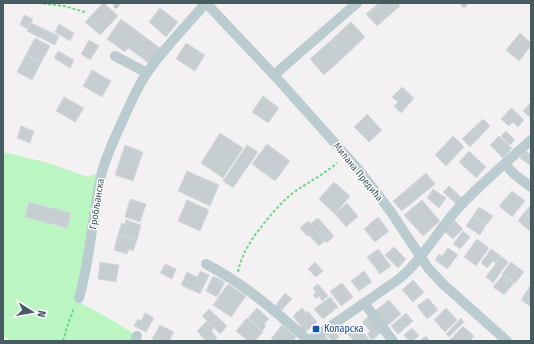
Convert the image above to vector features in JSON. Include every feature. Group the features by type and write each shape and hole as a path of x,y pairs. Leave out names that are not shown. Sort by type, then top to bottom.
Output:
{"street":[{"name":"Милана Предића","path":"206,3 274,75 346,155 391,212 428,268 444,285 507,341"},
{"name":"Гробљанска","path":"79,298 90,247 102,171 118,131 147,72 206,3"},
{"path":"274,75 356,3"},
{"path":"115,56 147,72"},
{"path":"206,264 236,282 258,298 309,341 399,279 410,269 462,204 531,140"},
{"path":"505,164 514,174 531,187"},
{"path":"364,302 393,341"}],"path":[{"path":"38,3 64,6 85,12"},
{"path":"236,282 242,259 248,246 266,221 293,193 327,172 346,155"},
{"path":"63,341 71,313 79,298"}],"green space":[{"path":"3,152 45,162 88,177 102,171 79,298 73,299 112,320 137,336 135,341 11,341 3,336"}],"building":[{"path":"103,3 118,16 100,35 85,22"},
{"path":"379,3 398,3 400,6 377,26 366,14"},
{"path":"459,3 469,3 464,8"},
{"path":"160,8 178,22 166,37 149,22"},
{"path":"24,15 33,19 28,29 20,25"},
{"path":"121,19 160,48 149,63 128,48 125,52 107,39"},
{"path":"351,22 365,37 345,56 330,41"},
{"path":"31,23 59,36 55,45 27,31"},
{"path":"59,24 74,33 70,41 55,32"},
{"path":"520,33 531,43 531,46 519,61 506,50"},
{"path":"35,38 50,46 41,63 26,55"},
{"path":"89,40 99,46 90,60 81,54"},
{"path":"330,41 345,56 324,75 310,59"},
{"path":"186,43 205,55 195,71 176,59"},
{"path":"58,51 74,60 70,68 54,58"},
{"path":"26,55 41,63 32,80 17,72"},
{"path":"92,70 111,81 102,97 83,86"},
{"path":"402,87 414,98 401,113 394,106 398,102 392,97"},
{"path":"263,96 279,108 268,123 252,112"},
{"path":"64,97 84,108 75,122 56,111"},
{"path":"531,102 531,118 523,111"},
{"path":"511,108 524,120 518,127 513,122 509,126 501,119"},
{"path":"367,114 382,130 369,142 354,127"},
{"path":"483,119 490,126 470,147 462,139"},
{"path":"21,126 34,131 30,143 17,138"},
{"path":"506,131 515,140 510,145 501,136"},
{"path":"220,133 243,148 223,178 201,163"},
{"path":"453,136 464,147 446,166 435,155"},
{"path":"499,136 512,148 503,158 490,145"},
{"path":"267,144 290,161 275,181 252,164"},
{"path":"125,145 143,152 133,181 115,175"},
{"path":"247,145 258,152 233,188 223,181"},
{"path":"469,151 486,167 476,178 459,162"},
{"path":"526,151 531,155 531,166 520,158"},
{"path":"187,171 219,185 210,206 178,191"},
{"path":"426,173 435,184 402,211 393,201"},
{"path":"334,182 350,196 335,214 319,199"},
{"path":"449,186 462,198 456,204 443,192"},
{"path":"433,189 446,198 439,208 427,198"},
{"path":"512,191 525,201 512,217 499,206"},
{"path":"130,199 146,204 140,222 125,217"},
{"path":"187,200 209,210 200,231 178,221"},
{"path":"422,200 440,221 423,236 404,215"},
{"path":"29,202 71,213 67,228 25,217"},
{"path":"347,203 358,216 346,227 335,214"},
{"path":"531,205 531,218 524,213"},
{"path":"479,207 493,216 486,225 473,216"},
{"path":"524,213 531,218 530,231 518,221"},
{"path":"473,216 486,225 480,235 466,226"},
{"path":"378,217 389,231 375,242 364,229"},
{"path":"318,218 334,236 327,243 310,224"},
{"path":"126,220 141,225 137,240 118,234 122,223 125,224"},
{"path":"308,221 325,241 319,246 300,228"},
{"path":"455,221 463,229 453,239 444,231"},
{"path":"463,231 470,237 460,249 453,244"},
{"path":"118,234 137,240 133,251 129,249 127,254 114,250"},
{"path":"477,239 489,248 476,266 464,257"},
{"path":"394,247 406,259 398,268 385,255"},
{"path":"448,248 458,255 447,269 435,260 439,254 442,256"},
{"path":"378,249 391,266 380,274 367,257"},
{"path":"491,249 501,256 496,263 493,261 487,268 481,263"},
{"path":"501,256 508,262 493,283 486,277"},
{"path":"100,262 119,265 116,282 98,279"},
{"path":"315,262 323,271 316,277 308,269"},
{"path":"511,262 524,272 515,283 502,274"},
{"path":"165,264 176,269 172,279 160,273"},
{"path":"200,271 209,275 200,294 181,285 187,272 197,277"},
{"path":"364,271 372,282 359,291 351,281"},
{"path":"503,275 514,283 504,295 493,287"},
{"path":"213,276 225,282 217,297 206,291"},
{"path":"413,280 424,292 413,302 402,290"},
{"path":"342,283 353,297 341,306 330,291"},
{"path":"228,284 246,296 231,317 213,305"},
{"path":"318,284 328,296 322,301 319,296 316,299 313,295 316,292 313,288"},
{"path":"530,286 531,287 531,307 521,300"},
{"path":"285,293 292,299 281,311 275,306"},
{"path":"330,297 338,307 323,319 314,309"},
{"path":"428,298 438,310 427,319 417,306"},
{"path":"389,300 401,314 387,326 375,311"},
{"path":"257,308 269,319 264,324 266,326 262,331 248,318"},
{"path":"302,308 306,313 308,311 317,322 305,332 293,316"},
{"path":"446,308 457,320 445,332 434,320"},
{"path":"209,309 227,326 220,334 202,316"},
{"path":"145,313 154,318 146,332 134,326 138,319 141,321"},
{"path":"406,313 413,321 398,334 391,326"},
{"path":"369,316 382,332 372,340 367,334 370,331 362,322"},
{"path":"247,318 263,332 255,341 248,341 236,331"},
{"path":"461,318 464,322 449,337 446,334"},
{"path":"207,321 214,328 211,331 217,338 214,341 206,341 197,331"},
{"path":"341,323 346,331 340,335 335,327"},
{"path":"356,324 369,339 368,341 354,341 346,332"},
{"path":"160,325 174,332 169,341 156,341 152,339"},
{"path":"282,325 296,337 293,341 274,341 271,339"},
{"path":"463,326 474,336 470,341 449,341"},
{"path":"412,328 419,336 412,341 409,341 404,335"},
{"path":"333,329 339,337 332,341 326,334"},
{"path":"325,335 329,341 318,341 318,340"},
{"path":"426,336 430,341 419,341"}],"place":[{"name":"Коларска","path":"316,329"}]}
